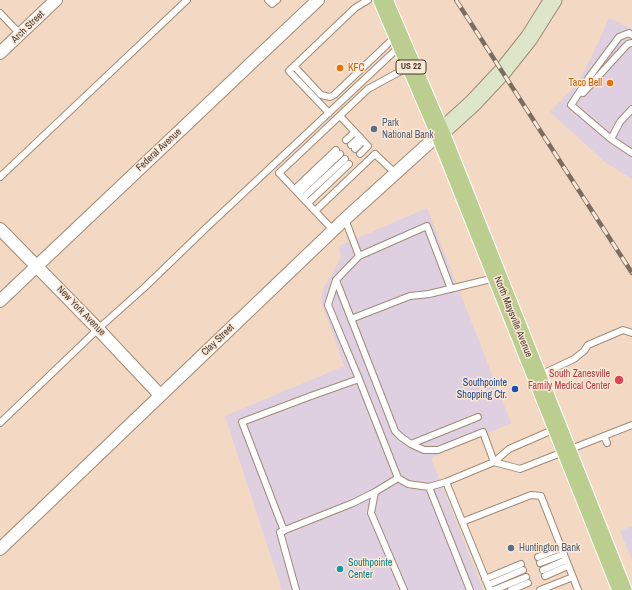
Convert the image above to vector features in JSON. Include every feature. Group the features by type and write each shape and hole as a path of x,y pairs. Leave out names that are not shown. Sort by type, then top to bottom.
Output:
{"main road":[{"name":"US 22","path":"383,0 440,133"},
{"path":"440,133 473,103 502,72 529,38 553,0"},
{"name":"North Maysville Avenue","path":"440,133 622,590"}],"street":[{"name":"Arch Street","path":"0,53 56,0"},
{"name":"Federal Avenue","path":"0,301 318,0"},
{"name":"Clay Street","path":"0,549 333,230 440,133"},
{"name":"New York Avenue","path":"0,229 160,395"}],"lane":[{"path":"0,177 187,0"},
{"path":"268,0 272,4 277,0"},
{"path":"329,113 289,71 355,8 368,0"},
{"path":"0,13 20,34"},
{"path":"571,105 590,76 619,37 629,33 632,35"},
{"path":"294,66 322,95 330,97 400,39"},
{"path":"0,423 98,329 145,287 329,113 400,39"},
{"path":"571,105 625,47 632,43"},
{"path":"333,230 279,174 368,89 411,66"},
{"path":"571,105 611,139 632,153"},
{"path":"611,139 620,122 632,109"},
{"path":"340,116 368,146 360,154"},
{"path":"359,136 350,145 359,136"},
{"path":"315,210 375,154 395,173"},
{"path":"297,191 343,157 306,201"},
{"path":"345,219 359,256"},
{"path":"451,289 426,226 359,256 336,280 328,305 398,478 408,484 429,487 446,482 494,462 509,449 557,428"},
{"path":"351,319 410,296 429,294 497,277"},
{"path":"336,280 395,431 411,444 424,450 438,450 483,432 494,462"},
{"path":"537,377 574,359 584,351 588,345 623,330 632,332"},
{"path":"284,531 242,422 359,379"},
{"path":"411,444 478,416"},
{"path":"494,462 520,469 632,425"},
{"path":"604,436 607,443"},
{"path":"296,590 280,532 353,503 398,478"},
{"path":"446,482 488,584 522,567"},
{"path":"429,487 470,590"},
{"path":"375,492 371,513 404,590"},
{"path":"462,522 531,495 541,496 578,590"},
{"path":"539,560 562,551"},
{"path":"544,573 567,563"},
{"path":"540,590 573,577"},
{"path":"494,590 527,580 511,590"}],"shaded area":[{"path":"609,18 632,29 632,179 606,163 550,112 576,85 589,62"},
{"path":"427,208 511,423 431,458 483,590 282,590 225,416 344,366 321,301 323,289 341,258 339,246"},
{"path":"632,526 632,560 620,531"}],"railway":[{"path":"456,0 632,273"}],"place":[{"name":"KFC","path":"340,68"},
{"name":"Taco Bell","path":"610,83"},
{"name":"Park National Bank","path":"374,129"},
{"name":"South Zanesville Family Medical Center","path":"619,380"},
{"name":"Southpointe Shopping Ctr.","path":"515,389"},
{"name":"Huntington Bank","path":"511,548"},
{"name":"Southpointe Center","path":"340,569"}]}
